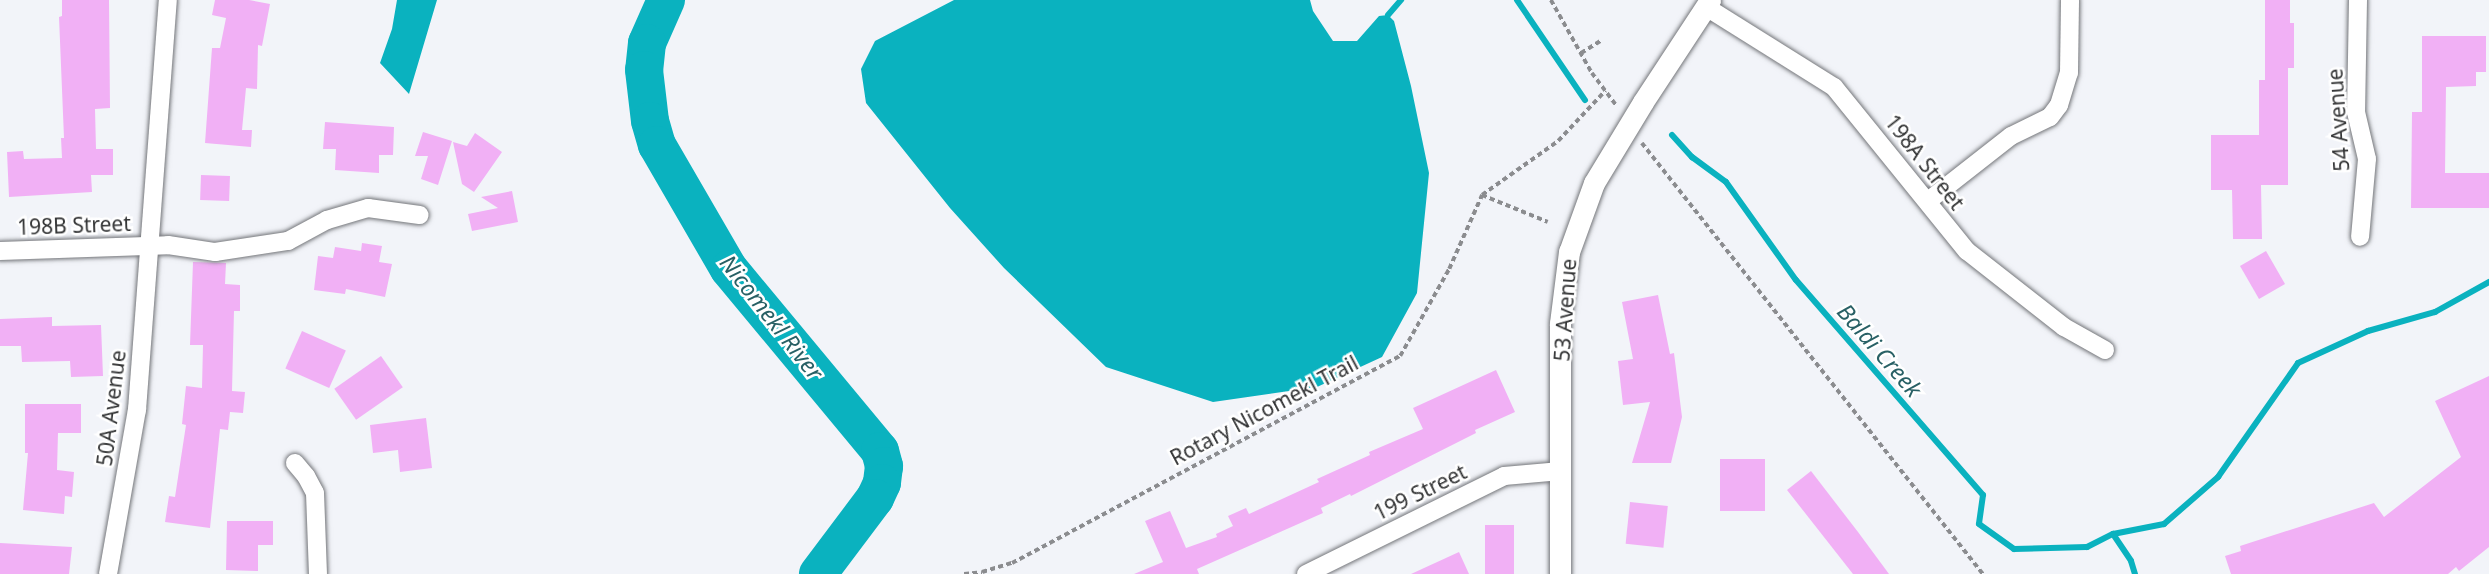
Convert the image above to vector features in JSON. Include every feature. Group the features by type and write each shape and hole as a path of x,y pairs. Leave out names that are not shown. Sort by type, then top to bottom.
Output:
{"street":[{"name":"50A Avenue","path":"107,574 137,410 168,0"},
{"path":"1928,201 2011,136 2050,117 2059,105 2069,73 2070,0"},
{"name":"54 Avenue","path":"2358,0 2356,112 2367,159 2360,237"},
{"name":"198A Street","path":"1708,4 1834,87 1980,263 2064,327 2105,350"},
{"name":"53 Avenue","path":"1560,574 1561,300 1576,226 1594,183 1629,124 1708,4"},
{"path":"149,245 215,252 288,241 327,220 368,208 420,215"},
{"name":"198B Street","path":"0,251 149,245"},
{"path":"295,463 315,493 318,574"},
{"name":"199 Street","path":"1306,574 1504,476 1560,471"}],"path":[{"path":"1551,0 1612,101"},
{"path":"1581,53 1602,40"},
{"path":"1482,195 1558,141 1605,91"},
{"path":"1646,148 1983,574"},
{"path":"1482,195 1548,222"},
{"name":"Rotary Nicomekl Trail","path":"964,574 982,573 1012,562 1400,356 1448,269 1482,195"}],"water":[{"path":"397,0 437,0 409,94 380,63 392,29"},
{"path":"954,0 1310,0 1313,11 1333,41 1357,41 1379,16 1388,15 1394,21 1411,86 1429,173 1417,293 1382,357 1317,387 1213,402 1106,367 1004,268 950,208 866,103 861,69 875,41"}],"building":[{"path":"62,0 109,0 110,108 95,109 96,149 113,149 113,175 91,175 92,192 9,197 7,152 23,151 24,159 62,158 61,138 64,138 59,17 62,16"},
{"path":"215,0 249,0 270,4 262,46 258,45 257,89 246,88 242,130 252,130 251,147 205,143 212,48 220,48 226,18 212,15"},
{"path":"2265,0 2290,0 2290,23 2294,23 2294,68 2288,68 2288,185 2261,185 2262,239 2233,239 2232,190 2211,190 2211,135 2259,135 2259,80 2265,80"},
{"path":"2422,36 2486,36 2486,72 2476,72 2476,86 2446,87 2445,173 2489,173 2489,208 2411,208 2412,112 2422,112"},
{"path":"325,122 394,127 393,155 379,155 379,173 335,170 336,149 323,149"},
{"path":"423,132 452,141 438,185 421,179 428,156 415,156"},
{"path":"475,133 502,152 474,192 462,184 453,142 467,146"},
{"path":"201,175 230,176 229,201 200,200"},
{"path":"512,191 518,222 472,231 468,214 498,208 481,197"},
{"path":"362,243 382,246 379,262 392,264 385,297 346,289 345,294 314,290 318,256 333,258 335,247 361,251"},
{"path":"2266,251 2285,284 2259,299 2240,266"},
{"path":"193,262 226,263 225,284 240,285 240,311 234,311 232,391 245,392 243,413 230,412 228,430 220,429 210,528 165,522 169,496 175,497 186,425 182,424 186,386 202,388 203,345 190,345"},
{"path":"1658,295 1670,354 1674,353 1682,417 1671,463 1632,463 1650,402 1623,405 1618,361 1633,359 1622,302"},
{"path":"52,317 52,326 101,325 103,376 71,377 70,361 22,362 21,346 0,346 0,319"},
{"path":"302,331 346,351 329,388 285,368"},
{"path":"381,356 403,387 356,420 334,389"},
{"path":"1496,370 1515,412 1475,430 1476,433 1351,496 1350,494 1321,508 1323,513 1197,569 1199,574 1134,574 1163,562 1145,521 1170,511 1186,548 1217,537 1216,534 1233,526 1228,516 1246,508 1249,514 1319,482 1317,479 1370,455 1369,452 1423,429 1413,408"},
{"path":"2489,376 2489,547 2459,571 2456,567 2448,574 2231,574 2225,556 2241,551 2240,546 2374,503 2384,517 2461,457 2435,401"},
{"path":"25,404 81,404 81,433 58,433 57,470 74,472 72,497 65,496 64,514 23,510 28,453 25,453"},
{"path":"426,418 432,468 400,472 398,450 373,453 370,425"},
{"path":"1720,459 1765,459 1765,511 1720,511"},
{"path":"1811,471 1889,574 1853,574 1787,490"},
{"path":"1630,502 1668,506 1663,548 1626,544"},
{"path":"227,521 273,521 273,545 258,545 258,571 226,570"},
{"path":"1485,525 1514,525 1514,574 1485,574"},
{"path":"0,543 72,547 69,574 0,574"},
{"path":"1459,552 1469,574 1411,574"}],"waterway":[{"name":"Nicomekl River","path":"666,0 647,43 644,70 650,121 657,145 729,269 880,451 884,466 882,483 875,498 818,574"},
{"name":"Baldi Creek","path":"1388,15 1401,0"},
{"name":"Baldi Creek","path":"1517,0 1585,100"},
{"name":"Baldi Creek","path":"1672,135 1692,157 1726,182 1796,280 1983,495 1979,524 2014,549 2087,547 2113,534 2164,524 2218,477 2298,363 2368,331 2435,312 2489,282"},
{"name":"Baldi Creek","path":"2113,534 2131,561 2135,574"}]}
